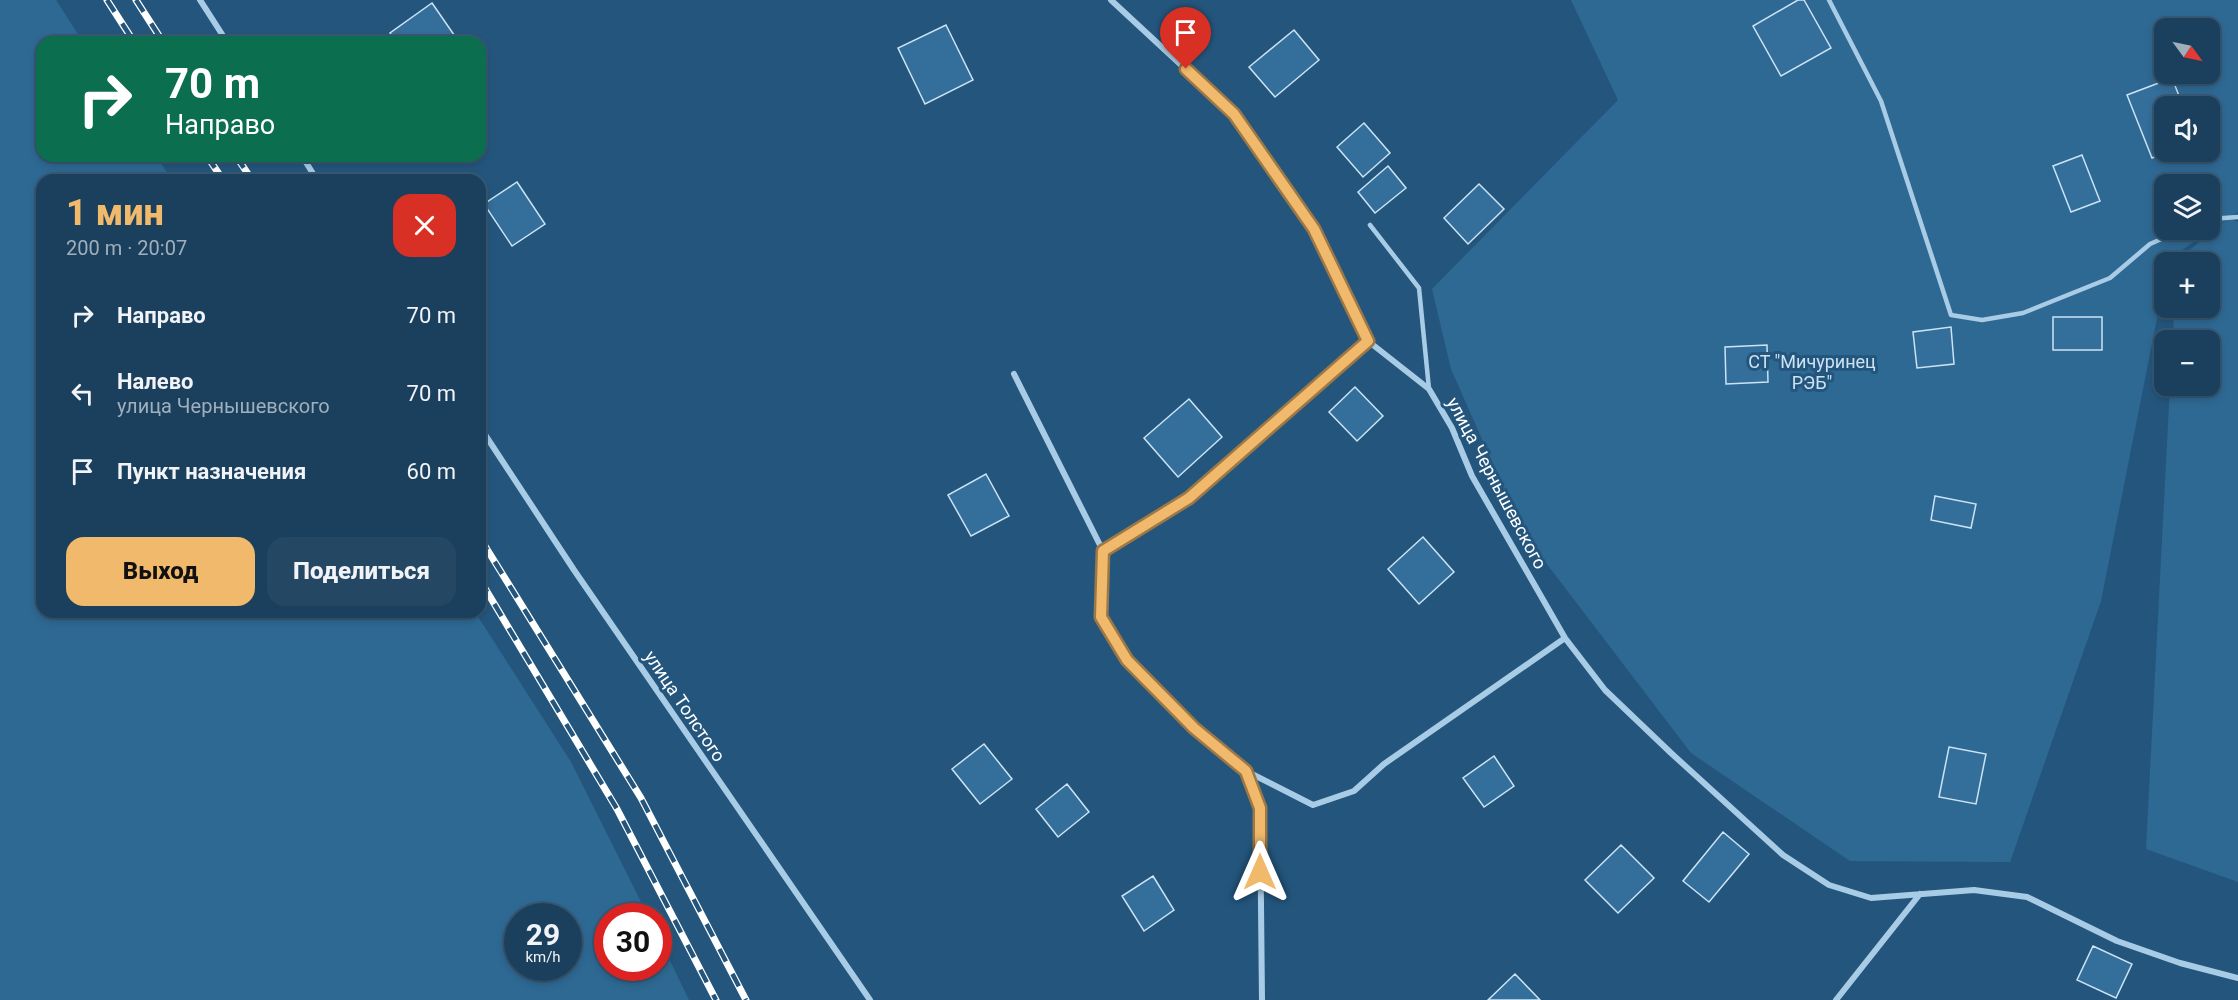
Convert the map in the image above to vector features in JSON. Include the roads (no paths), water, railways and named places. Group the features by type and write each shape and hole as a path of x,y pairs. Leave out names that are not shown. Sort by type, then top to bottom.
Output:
{"street":[{"path":"200,0 223,36"},
{"name":"улица Чернышевского","path":"1110,0 1234,114 1314,229 1368,341 1429,389 1452,428 1472,476 1565,638 1605,690 1783,855 1829,885 1871,898 1974,890 2026,897 2117,941 2180,963 2238,978"},
{"path":"1120,0 1121,9"},
{"path":"1103,551 1189,498 1368,341"},
{"path":"1014,374 1103,551 1101,617 1127,660 1194,728 1246,771 1313,805 1354,791 1384,764 1565,638"},
{"name":"улица Толстого","path":"486,437 573,570 870,1000"},
{"path":"1246,771 1260,808 1262,1000"},
{"path":"1836,1000 1920,894"}],"lane":[{"path":"1828,0 1881,101 1952,315 1982,320 2022,313 2110,278 2150,244 2159,240"},
{"path":"2220,218 2238,217"},
{"path":"1370,225 1419,288 1429,389"}],"railway":[{"path":"107,0 130,36"},
{"path":"136,0 159,36"},
{"path":"211,162 219,174"},
{"path":"240,162 248,174"},
{"path":"486,548 641,798 746,1000"},
{"path":"486,590 617,809 716,1000"}],"park label":[{"name":"СТ \"Мичуринец РЭБ\"","path":"1812,371"}]}
